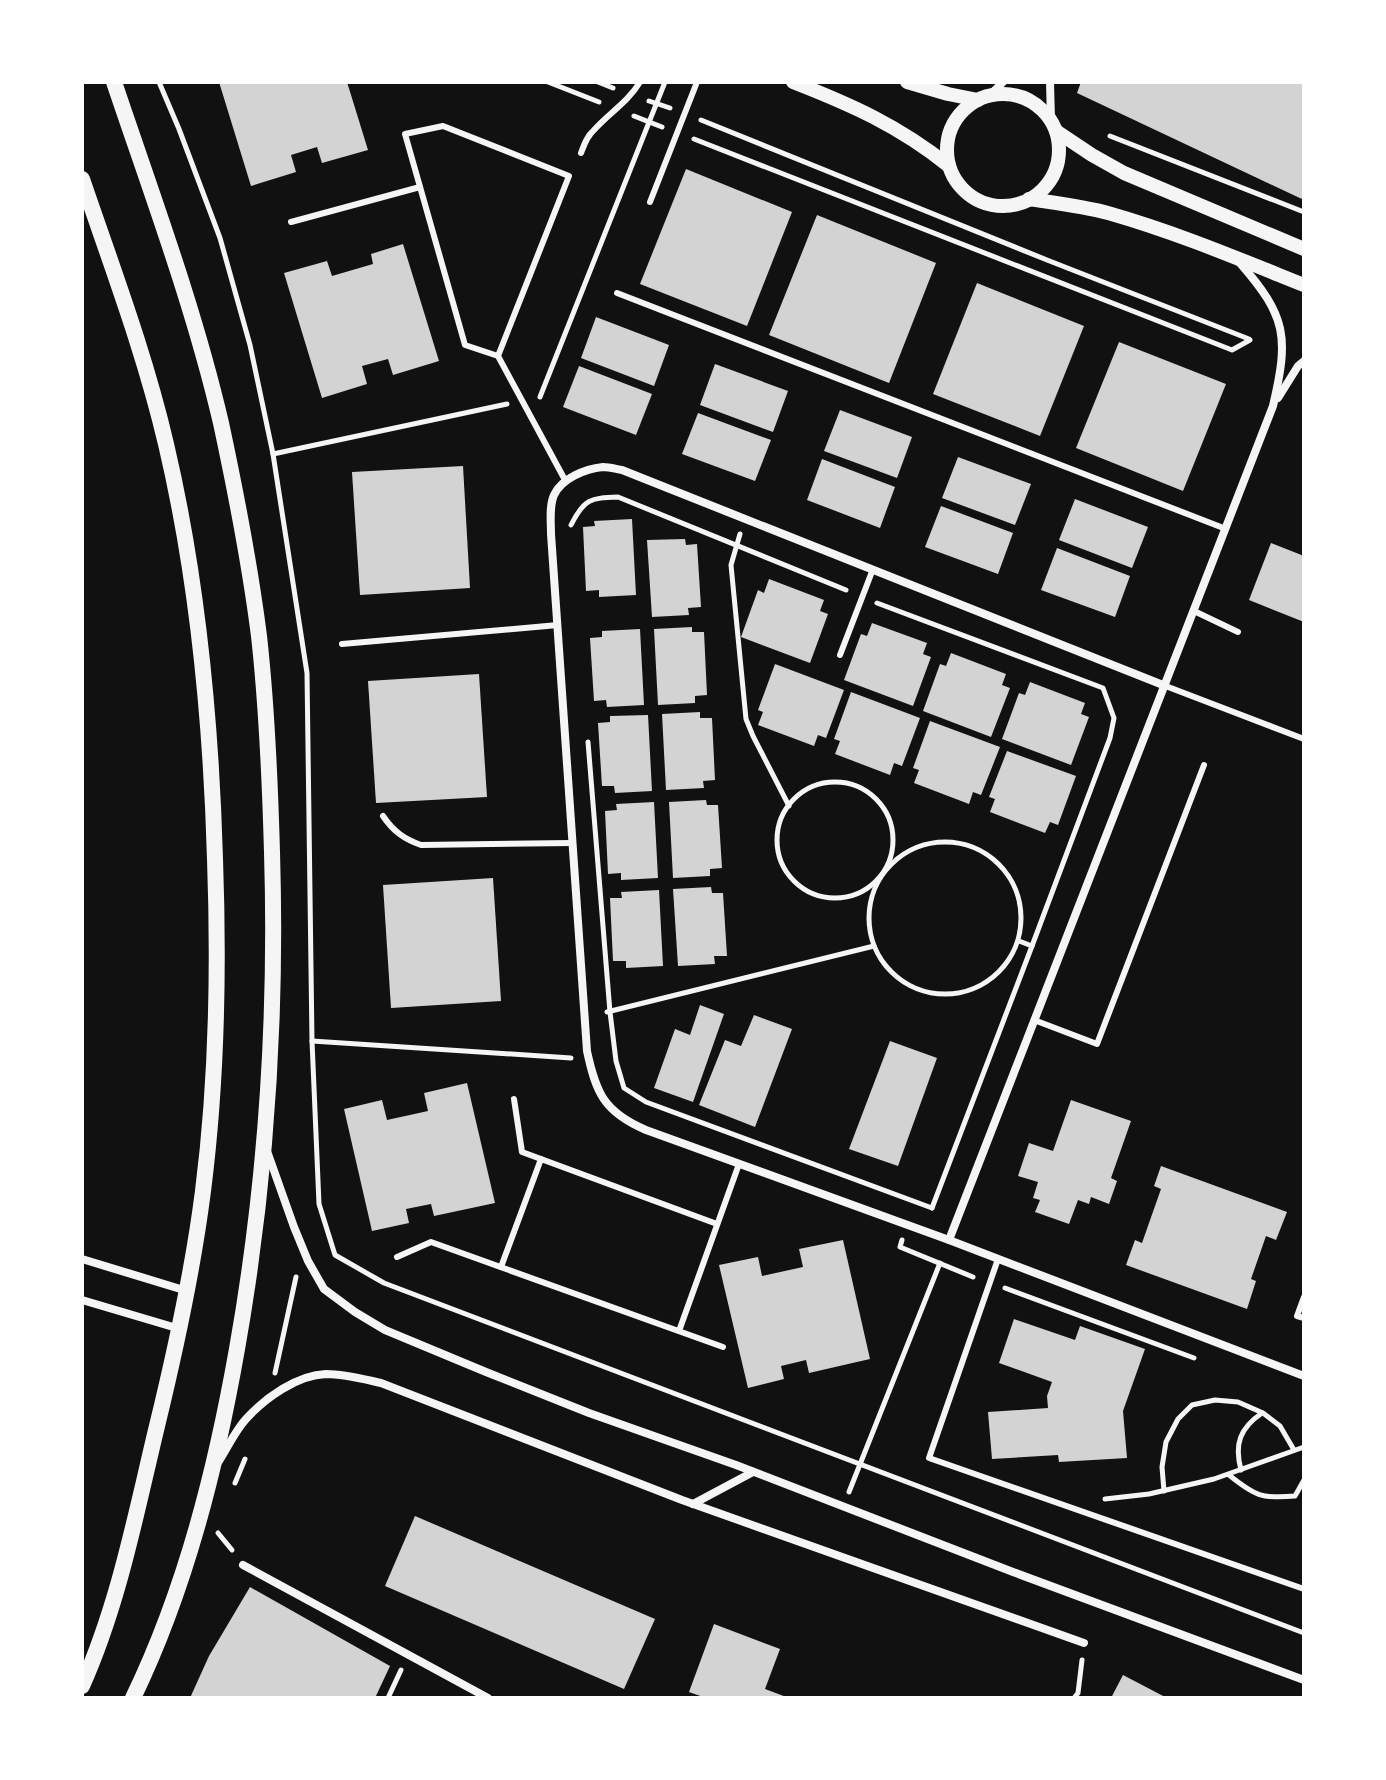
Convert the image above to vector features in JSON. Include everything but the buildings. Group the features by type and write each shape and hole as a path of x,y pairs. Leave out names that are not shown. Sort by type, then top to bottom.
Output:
{"main road":[{"path":"114,82 192,318 220,419 234,485 258,634 267,732 274,924 265,1142 245,1306 222,1430 197,1530 174,1600 133,1698"},
{"path":"82,179 141,352 166,444 188,558 209,719 217,914 217,1018 210,1122 203,1193 187,1291 124,1567 82,1686"}],"street":[{"path":"793,82 891,125 949,166"},
{"path":"907,82 948,94 983,98 994,94 1012,94 1029,100 1041,108 1054,126 1092,155 1124,173 1304,249"},
{"path":"1003,82 964,109 955,121 947,148 949,166 968,193 984,202 1002,205 1020,203 1036,195 1049,182 1057,166 1059,148 1050,82"},
{"path":"1029,199 1106,212 1201,243 1304,285"},
{"path":"949,1240 1273,406 1282,369 1279,321 1259,285 1234,257"},
{"path":"1273,406 1304,361"},
{"path":"1163,685 622,470 604,467 565,480 554,496 551,514 572,843 585,1018 593,1081 603,1101 627,1122 949,1240 1304,1376"},
{"path":"265,1142 308,1261 324,1289 385,1330 589,1413 1304,1680"},
{"path":"82,1259 187,1291"},
{"path":"82,1300 180,1329"},
{"path":"210,1475 244,1421 269,1398 300,1381 323,1374 350,1376 381,1383 693,1504 1084,1643"},
{"path":"693,1504 753,1472"},
{"path":"243,1565 488,1698"}],"lane":[{"path":"581,153 594,129 632,95 640,82"},
{"path":"650,202 697,82"},
{"path":"498,356 569,176 443,126 405,134 465,345 498,356 565,480"},
{"path":"291,222 420,187"},
{"path":"617,293 1226,529"},
{"path":"840,655 873,569"},
{"path":"1194,611 1238,632"},
{"path":"342,644 558,625"},
{"path":"1163,685 1304,739"},
{"path":"1034,1020 1097,1044 1204,765"},
{"path":"383,816 404,839 421,845 572,843"},
{"path":"514,1099 522,1152 717,1224"},
{"path":"501,1267 541,1159"},
{"path":"679,1331 739,1164"},
{"path":"397,1257 431,1242 723,1347"},
{"path":"998,1259 929,1458 1304,1589"},
{"path":"1304,1297 1297,1316 1304,1318"}],"path":[{"path":"159,82 220,238 250,345 273,454 307,673 312,1041 319,1204 335,1255 384,1283 1304,1633"},
{"path":"548,82 1232,350 1250,340 686,114 598,82"},
{"path":"273,454 539,398 665,82"},
{"path":"1110,136 1304,212"},
{"path":"571,527 579,510 595,498 618,497 863,597 1103,688 1114,718 1110,738 932,1208 907,1225 900,1247 1199,1360"},
{"path":"746,519 731,565 746,719 789,806"},
{"path":"587,730 610,1012 616,1061 624,1088 646,1102 932,1208"},
{"path":"789,806 779,826 777,846 783,865 795,881 811,893 830,898 850,896 868,888 887,867 905,852 926,844 949,842 972,846 992,857 1008,874 1018,895 1022,918 1019,941 1009,961 992,980 969,991 945,995 920,991 898,979 881,961 874,946 868,913 874,889 887,867 894,840 891,822 882,806 869,792 833,782 799,794 789,806"},
{"path":"1019,941 1032,946"},
{"path":"585,1018 874,946"},
{"path":"312,1041 616,1061"},
{"path":"844,1506 949,1240"},
{"path":"1164,1491 1162,1467 1166,1442 1178,1419 1192,1405 1215,1400 1238,1402 1263,1413 1280,1426 1294,1450"},
{"path":"1241,1470 1237,1455 1239,1440 1248,1422 1263,1413"},
{"path":"1104,1499 1164,1491 1241,1470 1304,1447"},
{"path":"1228,1474 1250,1492 1271,1498 1295,1496 1304,1480"},
{"path":"1074,1698 1078,1693 1084,1643"},
{"path":"388,1698 409,1655"}]}
